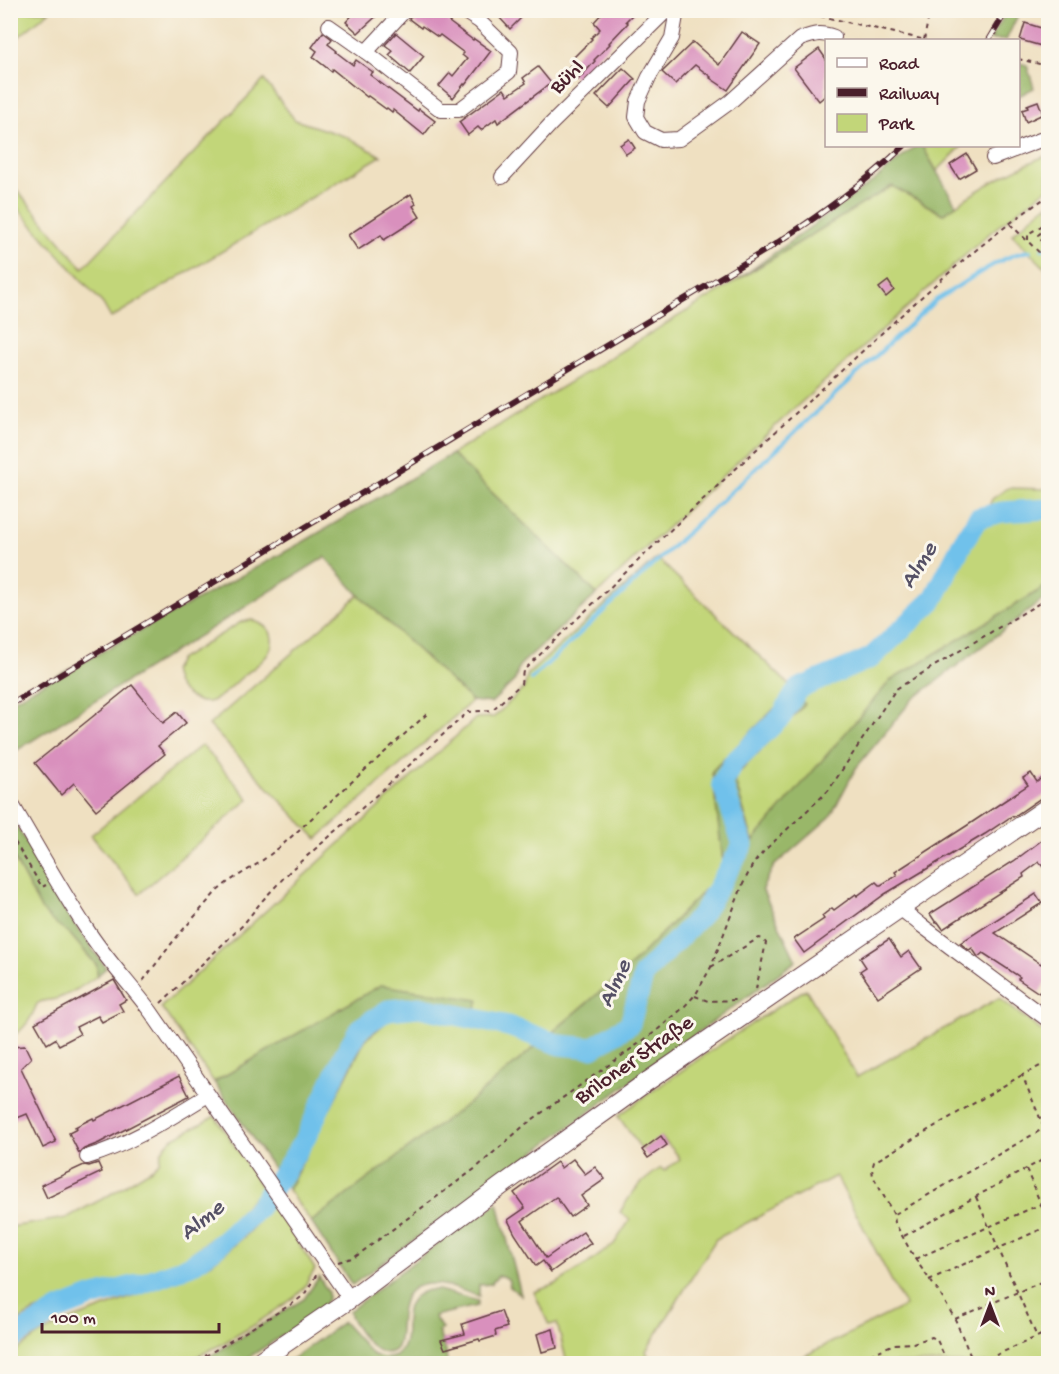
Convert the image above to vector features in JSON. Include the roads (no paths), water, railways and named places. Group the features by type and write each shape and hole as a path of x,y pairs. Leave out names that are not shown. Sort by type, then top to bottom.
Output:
{"main road":[{"name":"Briloner Straße","path":"255,1364 350,1299 645,1083 1048,807"}],"street":[{"path":"366,52 405,10"},
{"path":"329,26 441,110 459,110 509,72 511,52 479,21 462,10"},
{"path":"479,21 489,10"},
{"name":"Bühl","path":"502,177 551,124 667,10"},
{"path":"677,10 672,38 638,101 636,117 645,132 661,140 679,139 730,102 800,39 823,33 834,37"},
{"path":"993,158 1048,137"},
{"path":"10,801 86,929 151,1012 350,1299"},
{"path":"901,909 1048,1020"},
{"path":"87,1157 135,1137 208,1095"}],"waterway":[{"path":"1042,249 1048,249"},
{"path":"531,679 936,300 995,264 1019,253 1030,251"},
{"name":"Alme","path":"10,1340 58,1310 91,1297 141,1284 191,1265 214,1249 258,1208 284,1172 306,1137 345,1053 360,1028 388,1010 419,1007 508,1026 560,1045 592,1048 630,1024 644,974 702,914 743,845 722,783 734,762 781,717 798,689 871,658 933,600 978,518 1002,512 1048,509"}],"railway":[{"path":"990,39 1007,10"},
{"path":"10,705 766,250 838,201 903,147"}]}
